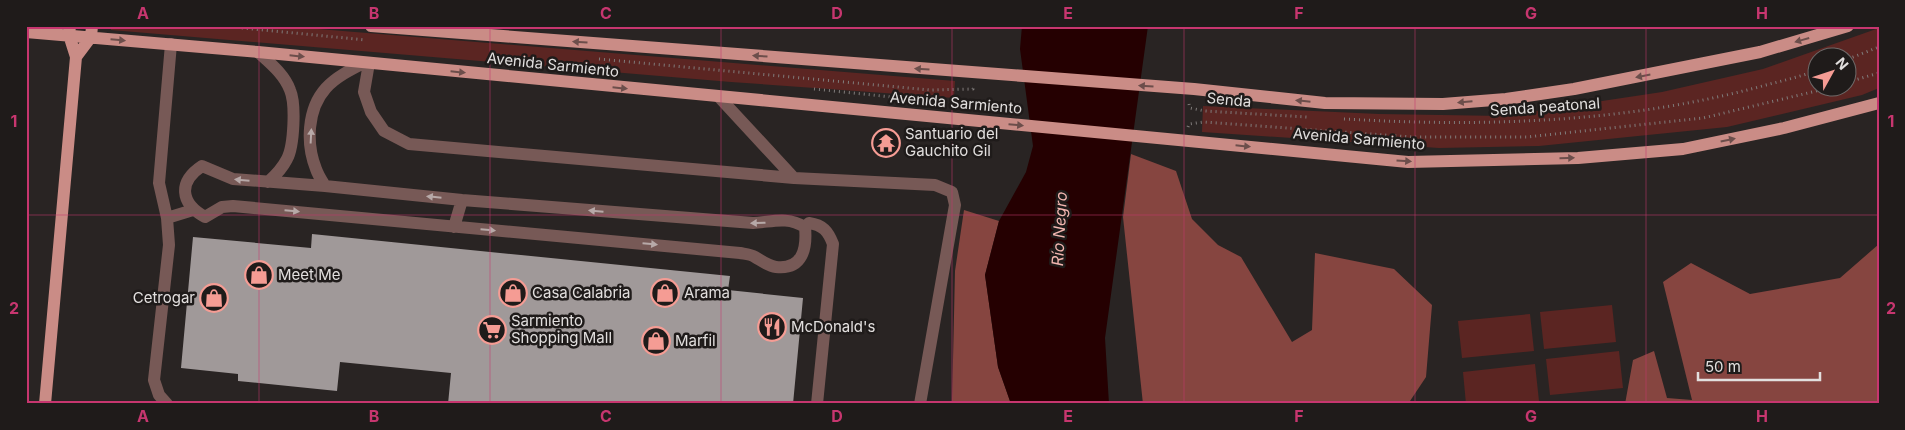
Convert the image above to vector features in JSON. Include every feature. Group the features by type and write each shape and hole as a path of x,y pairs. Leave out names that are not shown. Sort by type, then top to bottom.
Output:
{"main road":[{"name":"Avenida Sarmiento","path":"371,26 1194,89 1325,103 1442,104 1506,99 1574,89 1760,52 1848,26"},
{"path":"45,404 76,58 69,31"},
{"name":"Avenida Sarmiento","path":"26,32 91,32 171,44 719,98 1408,162 1578,158 1683,149 1784,128 1879,103"},
{"path":"76,58 91,32"}],"lane":[{"path":"167,404 159,395 154,380 169,245 167,218 159,183 171,44"},
{"path":"258,52 279,72 291,91 293,108 292,144 288,157 280,172 268,182"},
{"path":"325,186 312,158 310,144 312,115 317,100 326,88 343,74 366,63 364,92 371,112 384,131 409,144 794,178 935,185 952,192 955,206 920,404"},
{"path":"719,98 794,178"},
{"path":"202,166 233,179 462,200 753,223 783,219 795,221 804,227 805,248 802,258 791,265 777,267 740,252 232,206 222,207 205,217 193,210 185,192 186,183 192,174 202,166"},
{"path":"454,227 462,200"},
{"path":"167,218 193,210"},
{"path":"804,227 809,223 819,224 829,233 833,244 817,404"}],"path":[{"path":"1858,55 1879,47"},
{"name":"Senda peatonal","path":"1343,119 1393,122 1490,122 1584,117 1698,102 1808,73"},
{"path":"1858,79 1879,73"},
{"path":"1189,127 1189,124 1204,122 1412,137 1527,137 1703,118 1808,93"},
{"name":"Senda","path":"1190,104 1190,108 1205,111 1314,117"}],"shaded area":[{"path":"111,26 282,26 955,81 954,98 731,82 111,30"},
{"path":"1879,28 1879,88 1858,96 1858,48 1822,48"},
{"path":"1808,53 1808,98 1849,98 1727,127 1539,146 1439,148 1202,132 1203,106 1379,114 1503,116 1662,92 1763,69"},
{"path":"1131,154 1176,171 1192,219 1218,245 1241,257 1292,342 1312,330 1315,253 1394,269 1432,305 1426,377 1408,404 1143,404 1123,217"},
{"path":"964,210 999,221 985,275 998,367 1011,404 952,404 955,271"},
{"path":"1879,244 1879,404 1625,404 1633,360 1654,351 1667,398 1692,400 1663,282 1691,263 1750,294 1840,278"},
{"path":"1612,305 1616,342 1544,349 1540,312"},
{"path":"1530,314 1534,351 1462,358 1458,321"},
{"path":"1619,351 1623,388 1550,395 1546,359"},
{"path":"1535,364 1539,401 1514,404 1466,404 1463,372"}],"water":[{"name":"Río Negro","path":"1022,26 1148,26 1105,338 1109,404 1011,404 998,367 985,275 999,221 1026,172 1033,146 1020,49"}],"building":[{"name":"Sarmiento Shopping Mall","path":"312,234 730,276 728,290 803,298 793,404 448,404 451,373 340,362 337,391 238,381 238,374 181,368 193,237 311,248"}],"place":[{"name":"Santuario del Gauchito Gil","path":"886,143"},
{"name":"Meet Me","path":"259,275"},
{"name":"Casa Calabria","path":"513,293"},
{"name":"Arama","path":"665,293"},
{"name":"Cetrogar","path":"214,298"},
{"name":"McDonald's","path":"772,327"},
{"name":"Sarmiento Shopping Mall","path":"492,330"},
{"name":"Marfil","path":"656,341"}]}
